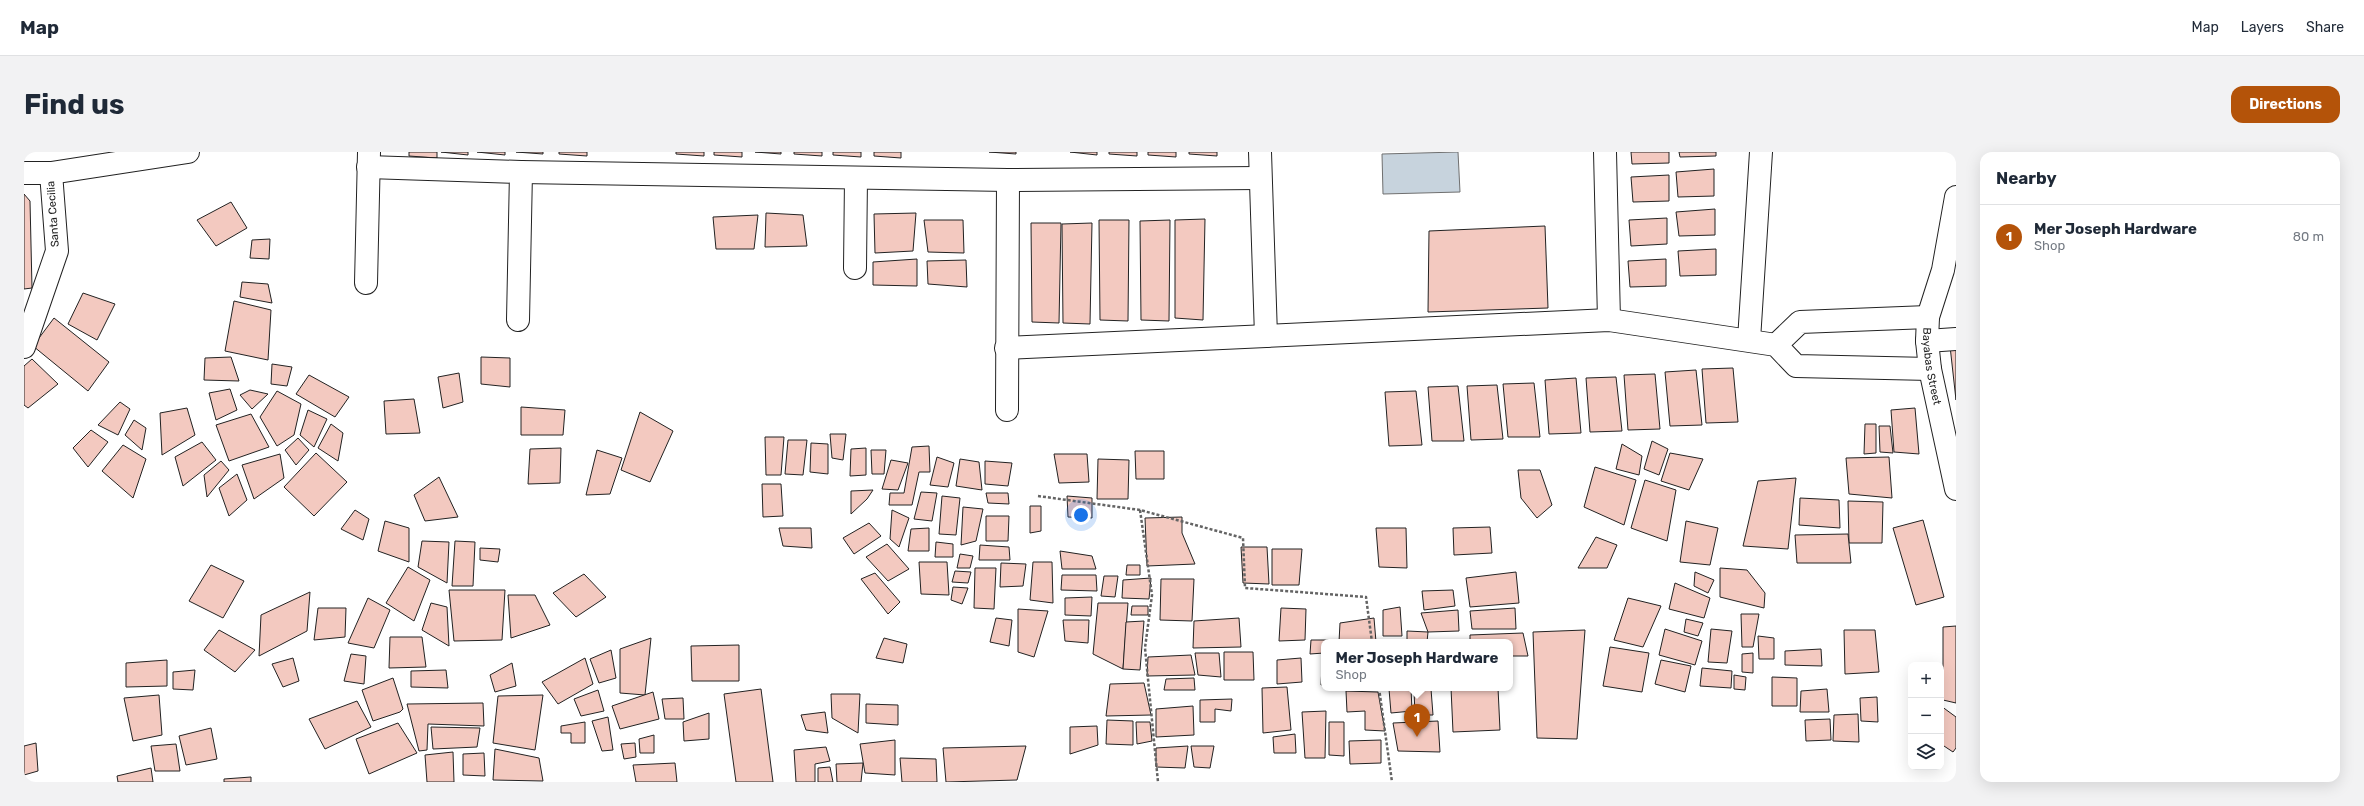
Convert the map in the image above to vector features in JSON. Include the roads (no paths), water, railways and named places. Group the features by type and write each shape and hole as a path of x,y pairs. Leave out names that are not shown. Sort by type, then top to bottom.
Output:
{"street":[{"path":"24,173 50,173 188,152"},
{"path":"1260,152 1266,336"},
{"path":"1605,152 1609,320"},
{"path":"1749,340 1761,152"},
{"path":"366,283 368,160 521,172 1008,180 1260,178"},
{"path":"518,320 521,172"},
{"name":"Santa Cecilia","path":"24,347 57,250 50,173"},
{"path":"854,268 856,178"},
{"path":"1007,410 1006,348 1008,180"},
{"name":"Bayabas Street","path":"1956,197 1943,270 1928,317 1927,341 1930,369 1956,489"},
{"path":"1776,345 1800,322 1928,317"},
{"path":"1006,348 1609,320 1776,345 1796,366 1930,369"},
{"path":"1927,341 1956,339"}],"place":[{"name":"Mer Joseph Hardware","path":"1417,737"}]}
